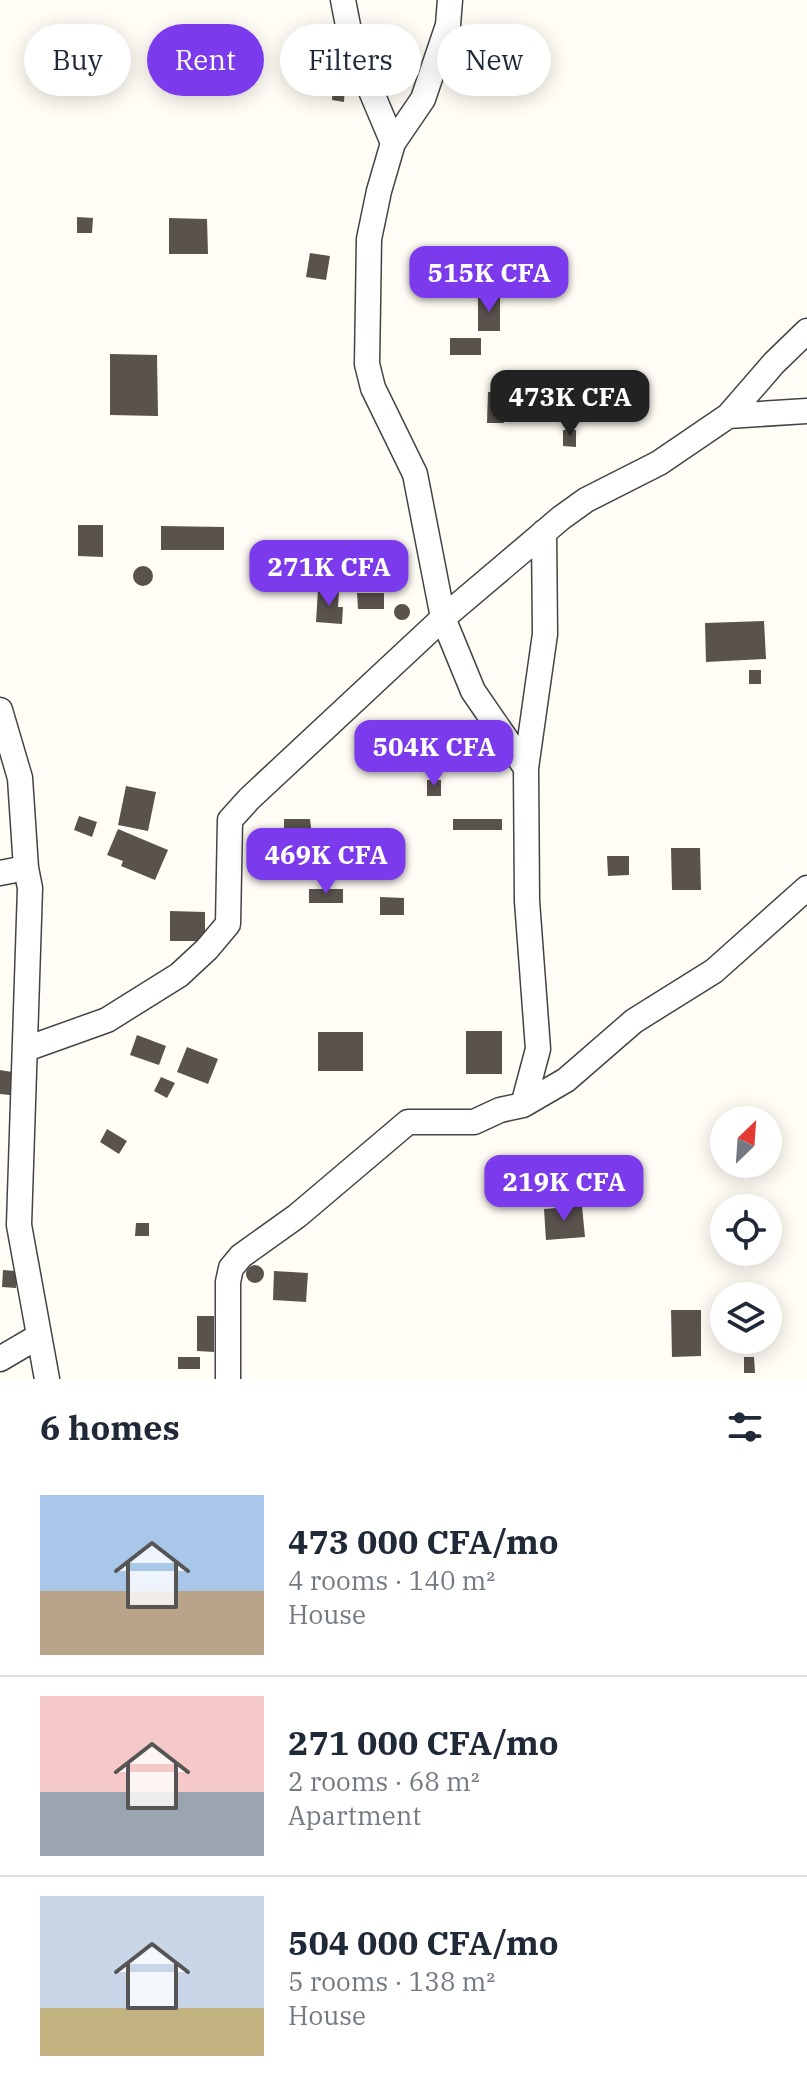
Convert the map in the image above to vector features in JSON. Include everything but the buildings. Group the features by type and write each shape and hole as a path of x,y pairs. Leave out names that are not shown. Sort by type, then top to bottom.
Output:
{"street":[{"path":"343,0 352,46 393,143"},
{"path":"450,0 448,25 423,99 393,143 369,239 367,364 373,388 415,474 443,618 473,691 526,768"},
{"path":"26,1049 107,1020 179,975 228,924 230,820 249,799 443,618 544,532 586,500 659,463 728,416 807,331"},
{"path":"728,416 807,411"},
{"path":"523,1105 538,1049 527,901 526,768 545,634 544,532"},
{"path":"0,710 20,778 30,888 19,1225 47,1379"},
{"path":"0,873 26,868"},
{"path":"228,1379 228,1282 231,1268 241,1256 297,1216 408,1122 474,1122 500,1110 523,1105 566,1080 634,1021 714,971 807,888"},
{"path":"0,1359 39,1336"}]}
